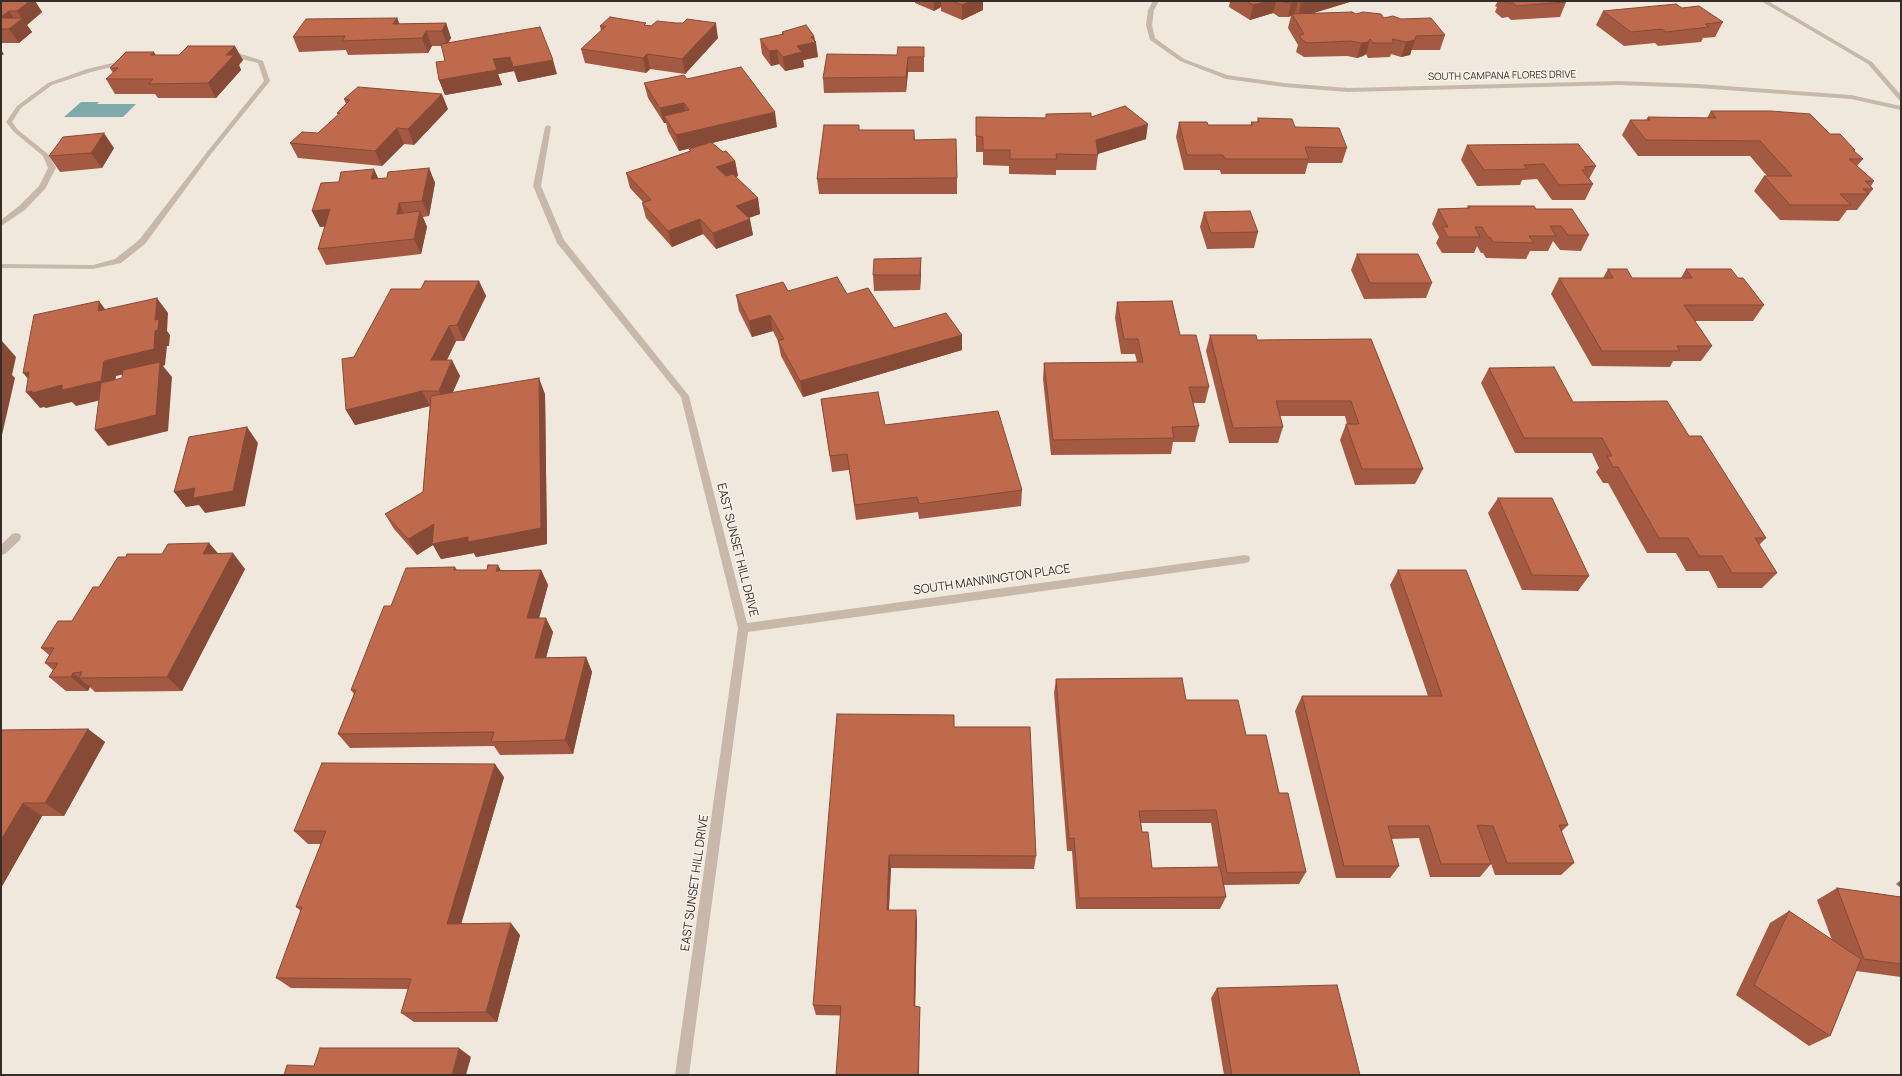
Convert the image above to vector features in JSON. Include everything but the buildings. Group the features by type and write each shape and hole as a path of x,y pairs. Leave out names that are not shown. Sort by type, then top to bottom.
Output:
{"street":[{"name":"SOUTH CAMPANA FLORES DRIVE","path":"1156,1 1151,10 1149,25 1152,39 1182,60 1226,77 1284,85 1348,90 1619,83 1698,86 1851,97 1901,108"},
{"path":"1764,1 1870,63 1901,99"},
{"path":"1,266 93,267 118,261 142,242 267,81 261,62 238,55 223,56"},
{"path":"1,224 22,208 42,187 52,168 46,155 16,131 9,122 19,107 50,84 89,70 132,61"},
{"name":"EAST SUNSET HILL DRIVE","path":"548,127 537,186 560,241 685,396 743,628 682,1075"},
{"path":"1,551 16,537"},
{"name":"SOUTH MANNINGTON PLACE","path":"743,628 1245,559"}],"water":[{"path":"81,102 99,102 97,104 136,104 123,117 64,117"}]}
